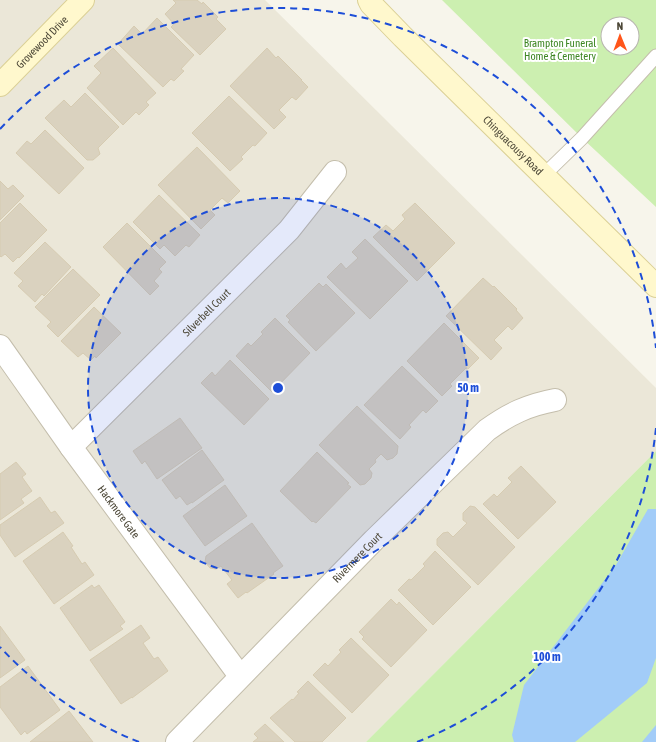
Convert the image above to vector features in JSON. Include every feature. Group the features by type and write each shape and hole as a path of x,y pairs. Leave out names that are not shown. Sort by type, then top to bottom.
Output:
{"main road":[{"name":"Grovewood Drive","path":"0,85 84,0"},
{"name":"Chinguacousy Road","path":"366,1 656,286"}],"street":[{"name":"Silverbell Court","path":"71,447 289,230 335,172"},
{"name":"Hackmore Gate","path":"0,346 71,447 240,676"},
{"name":"Rivermere Court","path":"177,742 374,540 487,430 502,418 517,411 540,403 555,400"}],"lane":[{"path":"544,175 582,138 656,56"}],"shaded area":[{"path":"0,0 265,0 656,388 656,451 366,742 0,742"}],"green space":[{"name":"Brampton Funeral Home & Cemetery","path":"442,0 656,0 656,207 582,138"},
{"path":"656,451 656,742 366,742"}],"water":[{"path":"648,509 656,509 656,658 647,683 575,742 514,742 512,735 524,685 616,565"},
{"path":"656,725 656,742 642,742"}],"building":[{"path":"173,0 197,0 202,4 203,2 218,17 216,19 226,29 200,55 171,27 174,24 165,14 176,3"},
{"path":"157,18 194,55 181,69 184,71 174,81 171,79 163,87 118,44 134,26 142,34"},
{"path":"113,48 156,93 146,102 149,105 139,115 136,112 123,125 87,88 101,73 94,66"},
{"path":"267,48 276,58 278,56 308,87 296,100 292,97 279,110 286,117 274,129 230,86"},
{"path":"85,93 119,127 98,148 100,154 93,160 87,160 45,118 64,100 71,107"},
{"path":"229,96 267,133 255,146 253,145 241,157 243,159 230,171 192,133"},
{"path":"45,130 84,168 59,194 16,153 27,141 31,144"},
{"path":"197,147 240,191 228,203 222,198 210,210 215,215 201,229 158,185"},
{"path":"0,181 8,189 13,185 24,196 0,220"},
{"path":"159,195 200,235 189,247 186,245 175,256 164,245 160,249 133,222"},
{"path":"20,203 47,230 13,262 5,254 1,257 0,256 0,223"},
{"path":"415,203 455,243 417,281 373,237 386,225 393,231 405,219 402,215"},
{"path":"127,223 166,262 159,269 162,272 154,281 159,286 150,295 103,247"},
{"path":"365,239 408,281 370,319 327,277 341,263 346,269 358,258 352,252"},
{"path":"45,242 71,267 44,296 42,294 35,302 18,286 23,281 14,273"},
{"path":"73,269 100,295 58,337 47,326 51,322 35,307"},
{"path":"483,278 493,287 494,286 517,309 516,310 523,318 512,330 508,326 494,340 502,348 491,360 446,316"},
{"path":"319,283 323,287 326,284 355,313 316,351 288,322 290,320 286,316"},
{"path":"94,307 121,333 96,358 95,356 91,360 83,353 78,357 61,341"},
{"path":"275,318 310,353 272,392 236,356 248,343 251,346 263,334 261,332"},
{"path":"444,323 479,358 468,369 466,368 450,384 452,386 442,396 407,361"},
{"path":"230,360 269,399 244,425 201,383 212,372 215,376"},
{"path":"402,366 438,401 426,413 423,410 409,425 411,427 400,439 364,405"},
{"path":"357,406 398,446 397,454 393,458 387,460 381,454 375,460 376,462 369,469 372,473 371,478 365,484 360,485 319,445"},
{"path":"180,418 202,448 157,479 145,461 142,464 133,451"},
{"path":"202,450 224,480 187,505 180,496 176,499 162,480"},
{"path":"317,452 349,483 347,484 351,487 316,523 313,521 312,522 280,491"},
{"path":"16,462 26,474 22,477 32,491 21,499 24,503 0,520 0,474"},
{"path":"521,466 556,502 518,539 483,504 494,494 497,497 512,482 508,478"},
{"path":"225,485 247,516 205,546 183,516"},
{"path":"40,497 51,513 55,511 64,523 15,557 0,535 0,525"},
{"path":"470,506 475,507 515,547 478,585 437,545 437,539 443,533 448,532 453,537 467,523 463,520 463,513"},
{"path":"252,523 283,566 273,573 274,574 238,598 227,584 232,580 221,566 216,569 210,568 205,562 206,556"},
{"path":"63,532 73,546 71,547 82,564 85,562 94,575 54,604 23,561"},
{"path":"435,551 471,587 433,625 398,590 425,566 423,564"},
{"path":"92,585 94,588 99,585 125,622 120,626 123,629 90,651 60,608"},
{"path":"391,599 397,605 399,602 427,630 391,667 362,639 364,637 359,632"},
{"path":"141,625 150,638 143,643 154,659 158,657 168,671 132,698 121,704 90,660"},
{"path":"0,626 25,660 0,678"},
{"path":"351,638 389,675 352,713 313,675 325,663 328,666 341,652 339,650"},
{"path":"28,666 60,710 27,734 25,731 21,735 0,707 0,687"},
{"path":"308,681 346,718 322,742 295,742 270,718 292,699 293,700 299,693 297,692"},
{"path":"69,711 93,742 30,742"},
{"path":"265,724 284,742 253,742 258,738 254,734"}]}
